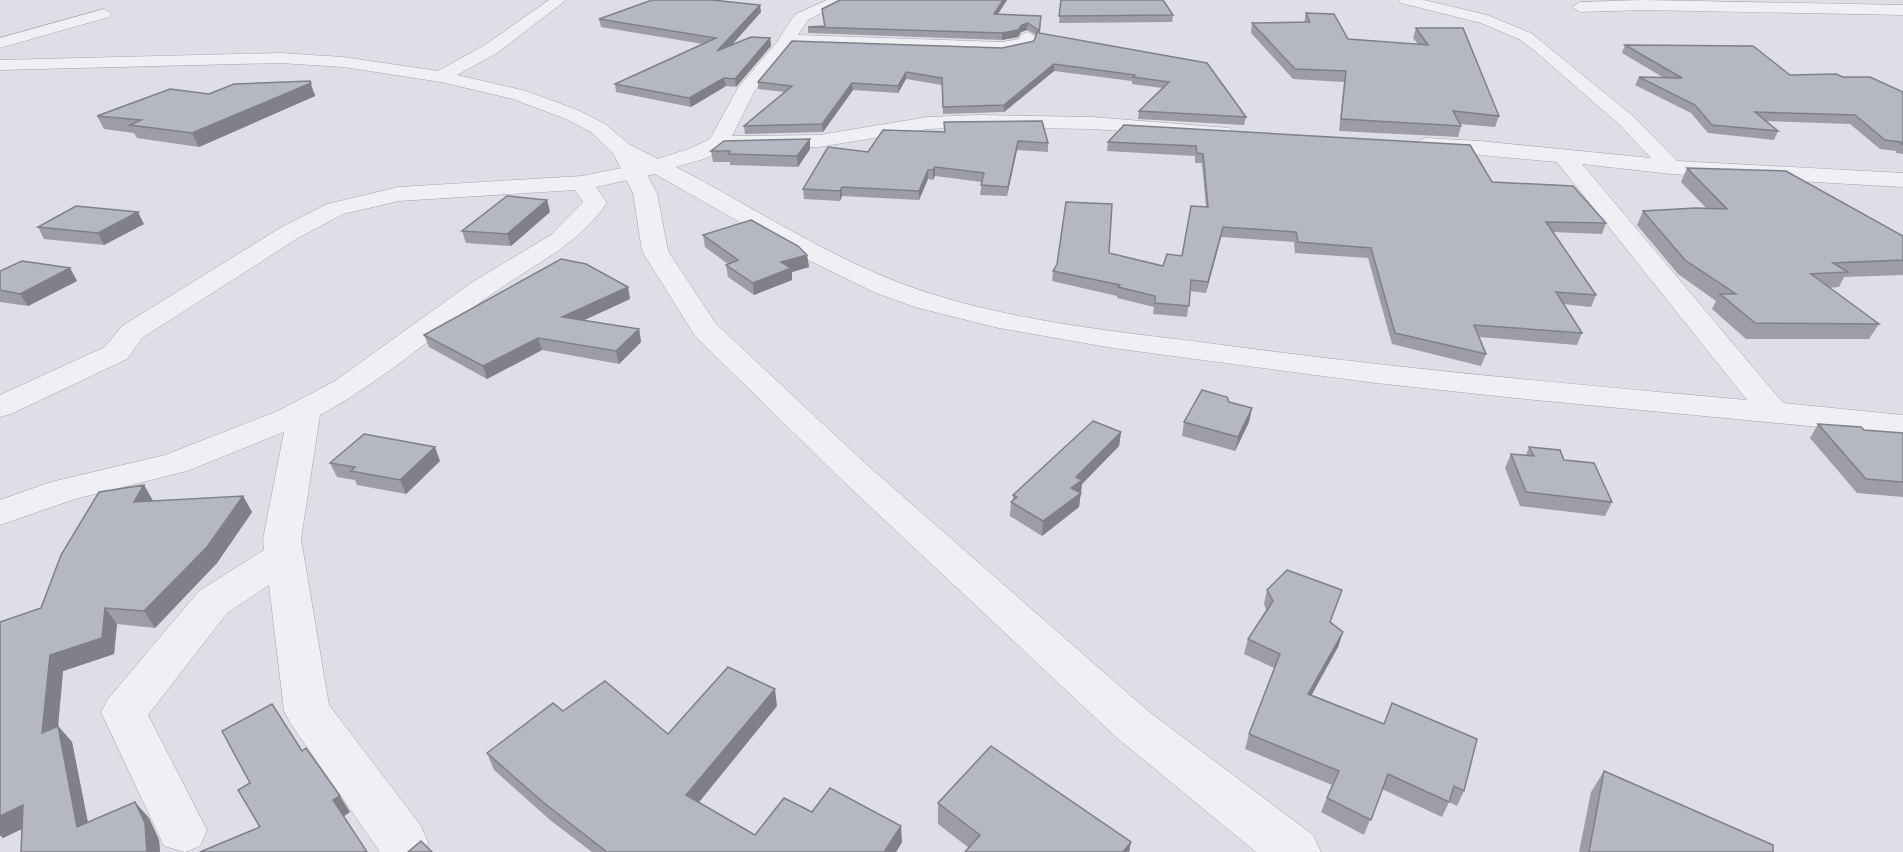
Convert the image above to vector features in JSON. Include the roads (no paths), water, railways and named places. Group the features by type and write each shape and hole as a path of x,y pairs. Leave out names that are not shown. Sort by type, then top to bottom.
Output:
{"street":[{"path":"441,77 491,49 559,0"},
{"path":"718,143 747,88 802,17 839,0"},
{"path":"1406,0 1487,20 1533,41 1627,121 1671,167"},
{"path":"1573,3 1903,10"},
{"path":"1573,3 1608,20"},
{"path":"0,43 104,14"},
{"path":"786,40 1002,47 1026,43 1028,37"},
{"path":"0,65 280,58 343,62 441,77 519,95 573,115 598,128 638,163 876,284 991,320 1279,362 1525,390 1772,410 1903,425"},
{"path":"0,407 116,353 132,332 289,232 335,208 399,194 582,183 638,163 699,153 718,143 819,141 928,123 1008,120 1092,123 1240,134"},
{"path":"1410,144 1479,147 1671,167 1903,180"},
{"path":"1564,156 1772,410"},
{"path":"638,163 655,251 705,330 855,473 1132,724 1294,852"},
{"path":"0,513 64,490 175,464 290,418 346,388 481,289 560,240 596,203 582,183"},
{"path":"305,410 282,539 307,711 403,843"},
{"path":"182,830 124,712 213,602 284,556"}]}
